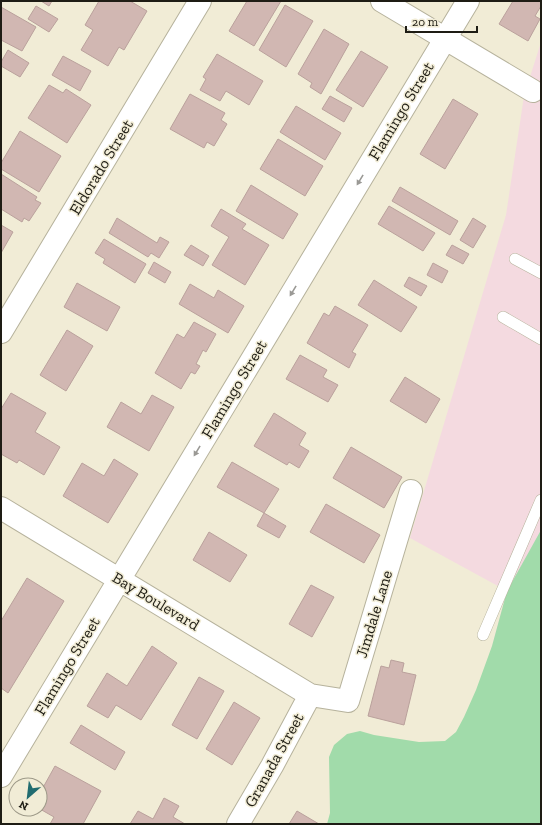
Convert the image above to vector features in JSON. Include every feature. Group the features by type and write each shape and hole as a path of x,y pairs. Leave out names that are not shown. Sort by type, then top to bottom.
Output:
{"street":[{"name":"Eldorado Street","path":"1,332 200,1"},
{"path":"382,1 538,93"},
{"name":"Flamingo Street","path":"1,776 468,1"},
{"name":"Jimdale Lane","path":"310,695 348,701 411,491"},
{"name":"Bay Boulevard","path":"1,508 310,695"},
{"name":"Granada Street","path":"238,824 272,766 310,695"}],"lane":[{"path":"515,259 541,272"},
{"path":"503,318 541,339"},
{"path":"482,635 541,500"}],"shaded area":[{"path":"541,42 541,824 327,824 464,748 492,646 507,591 410,538 506,215 524,96"}],"green space":[{"path":"541,530 541,824 327,824 330,813 329,757 334,745 347,734 360,731 374,735 419,742 445,741 456,732 476,690 492,646 507,591"}],"building":[{"path":"41,1 52,1 49,6"},
{"path":"99,1 130,1 147,11 124,50 119,47 108,66 81,50 93,30 85,25"},
{"path":"247,1 281,1 254,46 229,31"},
{"path":"513,1 541,1 541,6 535,16 540,19 528,41 499,24"},
{"path":"285,5 313,21 286,67 259,50"},
{"path":"36,6 58,19 49,32 28,19"},
{"path":"1,7 36,27 22,51 1,40"},
{"path":"324,29 349,44 321,94 310,87 312,83 298,74"},
{"path":"8,50 29,63 20,77 1,66 1,62"},
{"path":"361,51 388,67 363,107 336,90"},
{"path":"217,54 263,81 249,105 226,91 220,101 200,90 206,79 203,77"},
{"path":"63,56 91,71 80,91 52,75"},
{"path":"49,85 63,93 66,89 91,105 67,143 28,118"},
{"path":"190,94 225,113 221,120 227,124 214,146 207,142 204,148 170,129"},
{"path":"330,96 352,108 344,122 322,109"},
{"path":"453,99 478,114 445,169 420,154"},
{"path":"296,106 341,133 325,160 280,132"},
{"path":"20,131 61,156 39,192 1,169 1,163"},
{"path":"278,139 323,166 305,196 260,169"},
{"path":"1,174 37,197 35,200 41,203 29,221 24,218 22,222 1,209"},
{"path":"251,185 298,214 283,239 236,211"},
{"path":"400,187 458,221 450,235 392,201"},
{"path":"389,206 435,233 423,251 378,224"},
{"path":"221,209 246,224 242,229 269,245 245,285 212,265 229,237 211,226"},
{"path":"117,218 157,243 160,237 169,242 159,258 151,253 148,257 109,233"},
{"path":"473,218 486,226 473,248 460,240"},
{"path":"1,225 13,232 1,253"},
{"path":"104,239 146,264 135,283 103,263 105,259 95,253"},
{"path":"191,245 209,256 203,266 184,255"},
{"path":"452,245 469,254 463,264 446,255"},
{"path":"154,262 171,272 165,283 148,273"},
{"path":"433,263 448,271 442,283 427,275"},
{"path":"409,277 427,286 421,296 404,286"},
{"path":"374,280 417,307 401,332 358,305"},
{"path":"77,283 120,307 107,331 64,307"},
{"path":"190,284 214,298 218,290 244,306 228,333 179,304"},
{"path":"335,306 368,325 352,352 356,354 349,368 307,343 324,313 329,316"},
{"path":"194,322 216,334 206,352 203,350 196,364 200,366 195,374 191,372 181,389 155,373 177,334 184,338"},
{"path":"67,330 93,346 66,391 40,375"},
{"path":"300,355 327,370 323,377 338,385 328,402 286,379"},
{"path":"405,377 440,399 426,423 390,401"},
{"path":"11,393 46,413 35,432 60,447 44,475 19,460 17,463 1,454 1,409"},
{"path":"152,395 174,407 149,451 107,427 121,402 141,414"},
{"path":"274,413 306,433 299,445 309,451 299,468 289,462 287,465 254,446"},
{"path":"351,447 402,477 384,508 333,478"},
{"path":"114,459 138,474 108,523 63,496 82,463 104,476"},
{"path":"232,462 279,489 264,513 217,487"},
{"path":"326,504 380,535 364,563 310,532"},
{"path":"264,513 286,526 279,538 257,526"},
{"path":"209,532 247,555 230,582 193,560"},
{"path":"27,578 64,601 8,693 1,688 1,621"},
{"path":"311,585 334,597 312,637 289,624"},
{"path":"152,646 177,663 141,720 116,705 108,718 87,706 107,673 127,686"},
{"path":"391,660 404,663 402,672 416,675 404,725 368,716 381,666 389,668"},
{"path":"199,677 224,691 197,739 172,725"},
{"path":"234,702 260,718 232,765 206,749"},
{"path":"81,725 125,752 115,770 70,743"},
{"path":"55,766 101,791 83,824 50,824 54,817 48,814 48,779"},
{"path":"164,798 179,806 173,817 185,824 130,824 138,811 153,819"},
{"path":"297,811 319,824 289,824"}]}
